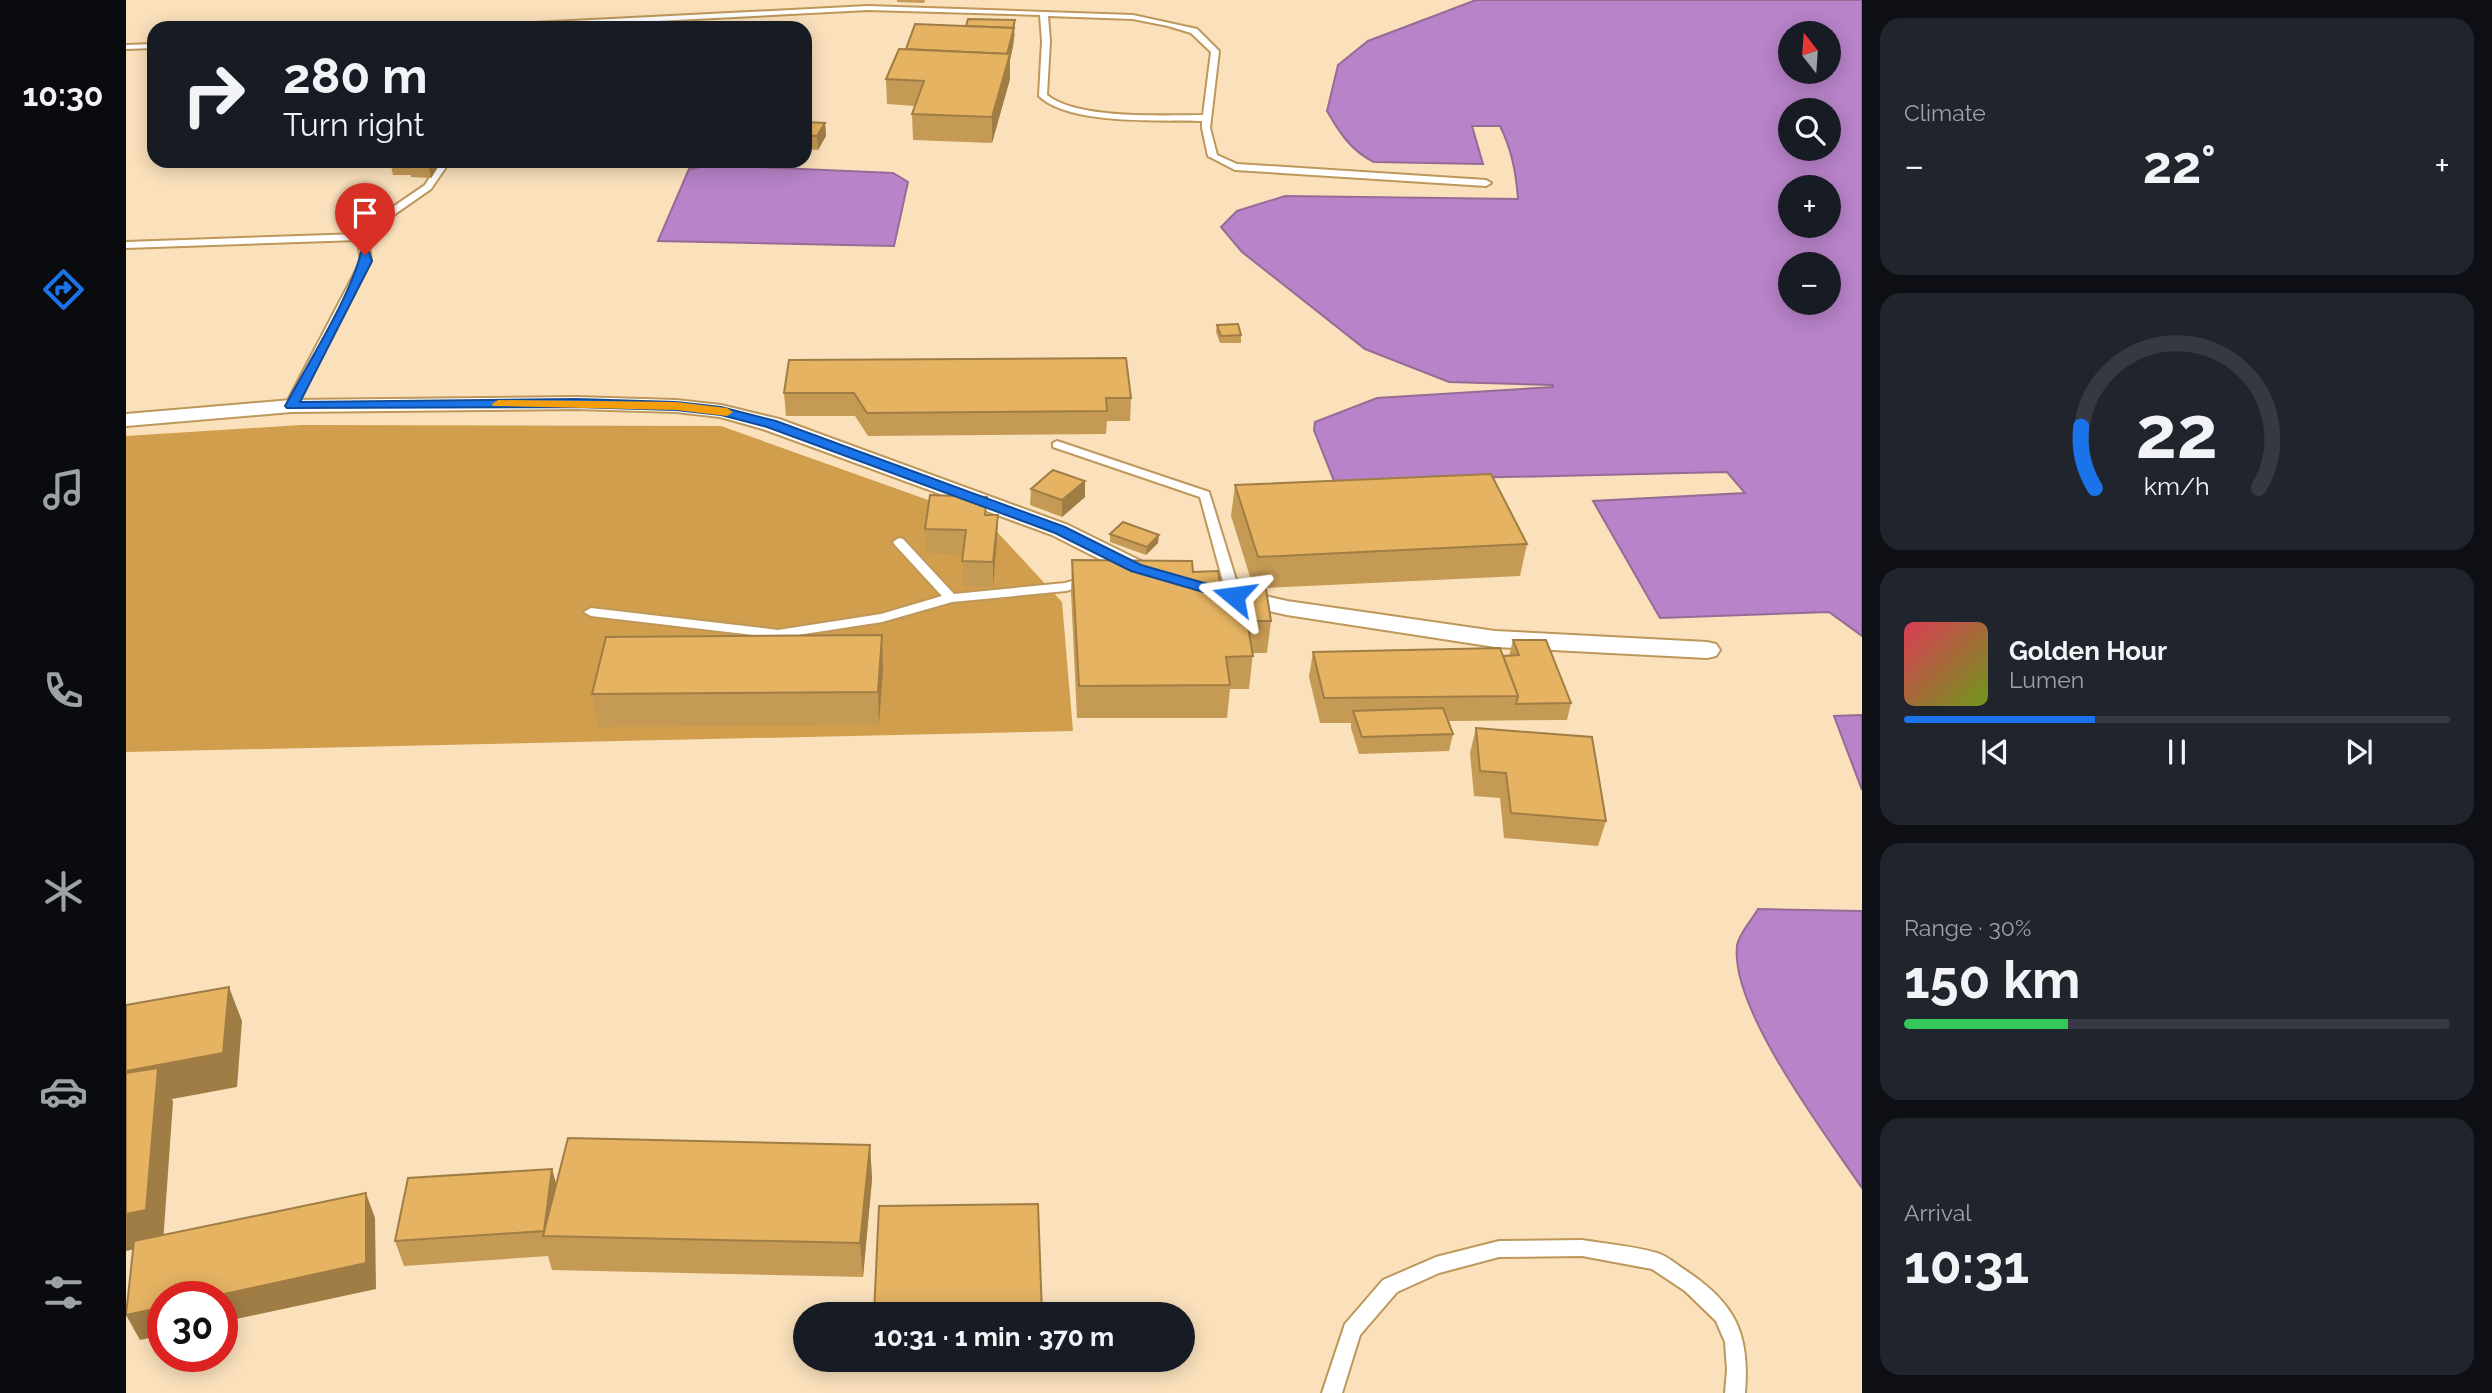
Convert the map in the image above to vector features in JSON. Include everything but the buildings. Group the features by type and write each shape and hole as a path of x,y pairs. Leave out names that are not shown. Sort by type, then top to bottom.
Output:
{"street":[{"path":"126,420 292,406 576,403 676,406 721,411 771,424 1060,530 1116,573 1171,578"},
{"path":"1209,589 1287,608 1495,639 1707,650"}],"lane":[{"path":"868,8 874,0"},
{"path":"612,21 868,8 1101,12 1133,17 1194,31 1215,51 1206,128 1213,156 1235,166 1486,183"},
{"path":"1044,13 1046,41 1043,96 1046,102 1059,108 1102,114 1207,118"},
{"path":"126,47 147,46"},
{"path":"292,406 366,261 363,237 368,228 428,187 440,168"},
{"path":"126,245 363,237"},
{"path":"1057,445 1205,495 1234,596"},
{"path":"899,542 951,598"},
{"path":"591,612 778,634 882,618 951,598 1066,587 1116,573"},
{"path":"1332,1393 1352,1330 1390,1286 1436,1265 1499,1249 1582,1248 1656,1261 1692,1285 1723,1315 1735,1342 1735,1393"}],"shaded area":[{"path":"1476,0 1862,0 1862,636 1829,612 1660,618 1593,501 1745,493 1727,472 1334,481 1314,430 1315,422 1377,398 1553,387 1449,382 1365,349 1242,252 1221,227 1237,211 1285,196 1518,199 1513,162 1500,126 1472,126 1483,164 1374,162 1366,158 1352,147 1327,111 1338,65 1368,41"},
{"path":"780,168 893,173 908,182 894,246 658,241 689,169"},
{"path":"301,425 721,426 987,521 1062,602 1073,731 126,752 126,436"},
{"path":"1862,715 1862,790 1834,716"},
{"path":"1758,909 1862,911 1862,1188 1783,1071 1749,1003 1739,972 1737,946"}],"slow traffic":[{"path":"498,404 676,406 727,412"}],"route":[{"path":"365,255 366,261 353,288 292,406 576,403 676,406 721,411 771,424 1060,530 1136,568 1234,596"}]}
